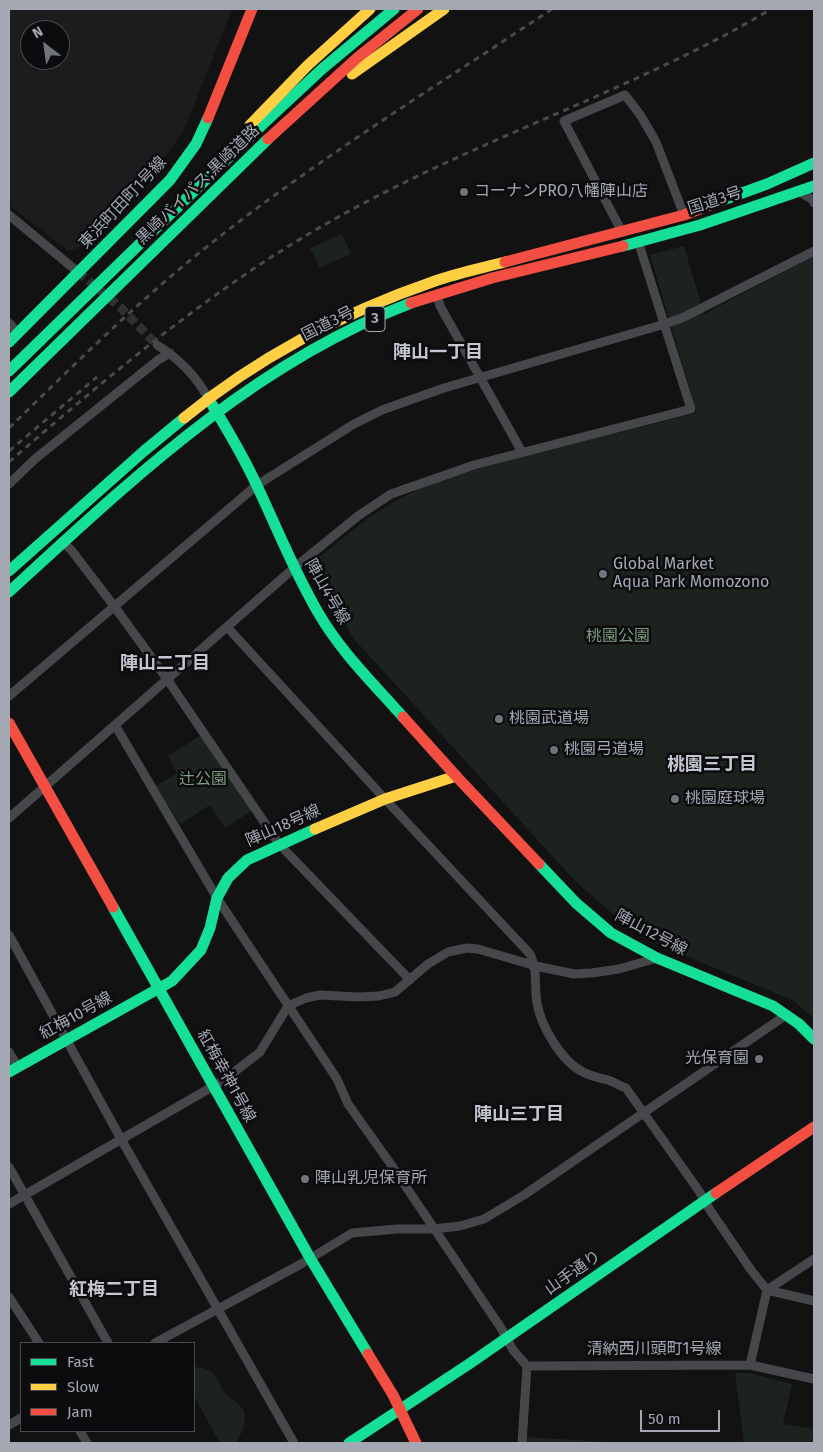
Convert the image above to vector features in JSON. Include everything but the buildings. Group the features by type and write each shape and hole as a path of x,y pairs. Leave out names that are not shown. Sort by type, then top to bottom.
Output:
{"main road":[{"name":"東浜町田町1号線","path":"9,342 78,272 133,220 170,180 196,144 252,9"},
{"path":"166,220 274,97 328,45 370,9"},
{"name":"黒崎バイパス;黒崎道路","path":"9,371 322,69 394,9"},
{"name":"黒崎バイパス;黒崎道路","path":"9,392 222,183 332,80 395,25 418,9"},
{"path":"222,183 348,77 444,9"},
{"name":"国道3号","path":"9,571 144,451 208,398 296,342 377,303 436,280 684,215 767,184 814,163"},
{"name":"国道3号","path":"9,592 152,463 217,411 319,345 436,294 661,236 814,186"},
{"name":"陣山4号線","path":"208,398 257,485 294,568 319,615 341,647 456,776"},
{"name":"紅梅幸神1号線","path":"9,723 310,1258 393,1395 399,1412 416,1443"},
{"name":"陣山18号線","path":"158,988 172,981 201,950 210,928 217,898 228,878 247,860 279,844 385,799 456,776"},
{"name":"陣山12号線","path":"456,776 576,903 611,933 657,958 773,1006 799,1024 814,1039"},
{"name":"紅梅10号線","path":"13,1069 158,988"},
{"name":"山手通り","path":"349,1443 399,1412 814,1127"}],"street":[{"path":"622,232 564,121 625,95 641,116 656,142 684,215"},
{"path":"798,191 813,200 814,203"},
{"path":"9,215 78,272"},
{"path":"9,818 294,568 358,516 391,494 474,465 692,409 638,242"},
{"path":"9,696 257,485 354,424 382,410 480,376 684,317 814,251"},
{"path":"436,294 440,306 522,452"},
{"path":"9,324 18,333"},
{"path":"157,345 170,353 199,381 208,398"},
{"path":"9,484 43,453 158,360 170,353"},
{"path":"63,542 72,551 168,679 279,844 410,980"},
{"path":"227,627 530,954 536,966 537,1003 542,1020 552,1040 567,1059 582,1072 626,1088 645,1113 751,1270 767,1290 814,1301"},
{"path":"115,725 217,898 337,1079 348,1104 390,1163 507,1338 513,1350 527,1366 522,1443"},
{"path":"9,935 294,1443"},
{"path":"9,1204 224,1080 260,1052 288,1006 306,998 320,995 379,996 395,992 428,964 448,952 467,948 478,949 536,966 574,974 619,969 657,958"},
{"path":"157,1342 352,1233 397,1229 434,1229 460,1226 484,1219 524,1195 786,1015"},
{"path":"9,1052 13,1069"},
{"path":"9,1167 107,1342"},
{"path":"750,1365 767,1290 814,1259"},
{"path":"9,1297 38,1342"},
{"name":"清納西川頭町1号線","path":"527,1366 750,1365 814,1379"},
{"path":"9,1425 20,1419"},
{"path":"81,1432 87,1443"}],"shaded area":[{"path":"9,9 232,9 184,130 153,174 77,250 67,250 9,205"}],"green space":[{"path":"342,234 351,254 320,268 310,248"},
{"name":"桃園公園","path":"684,246 704,314 814,256 814,1019 794,1001 671,950 648,938 614,915 576,882 353,638 312,563 364,521 392,503 432,482 528,455 697,413 650,255"},
{"name":"辻公園","path":"203,734 253,810 225,828 210,805 180,824 156,786 177,773 168,756"},
{"path":"195,1367 208,1370 212,1373 228,1396 243,1409 245,1417 237,1443 220,1443 195,1398"},
{"path":"735,1373 750,1373 792,1384 783,1424 814,1429 814,1443 744,1443"},
{"path":"527,1437 624,1443 527,1443"}],"tunnel":[{"path":"78,272 120,307 157,345"}],"railway":[{"path":"9,428 104,336 204,249 288,185 375,125 552,9"},
{"path":"9,462 164,333 246,274 331,221 363,203 462,156 707,45 771,9"},
{"path":"9,451 97,377"}],"traffic: fast":[{"path":"9,371 264,123 322,69 394,9"},
{"path":"9,342 170,180 196,144 208,118"},
{"path":"9,392 268,139"},
{"path":"720,201 767,184 814,163"},
{"path":"623,246 700,225 814,186"},
{"path":"9,592 148,467 196,428 247,391 299,358 353,328 411,303"},
{"path":"208,398 247,465 294,568 319,614 348,655 403,717"},
{"path":"9,571 184,418"},
{"path":"9,1072 172,981 201,950 210,928 217,898 228,878 247,860 315,829"},
{"path":"539,864 576,903 611,933 657,958 773,1006 799,1024 814,1039"},
{"path":"113,907 310,1258 368,1354"},
{"path":"349,1443 469,1364 716,1193"}],"traffic: slow":[{"path":"250,125 308,65 370,9"},
{"path":"352,74 444,9"},
{"path":"184,418 212,396 272,356 336,322 401,293 461,273 505,262"},
{"path":"315,829 385,799 456,776"}],"traffic: jam":[{"path":"208,118 252,9"},
{"path":"268,139 357,58 418,9"},
{"path":"505,262 684,215 720,201"},
{"path":"411,303 492,278 623,246"},
{"path":"403,717 539,864"},
{"path":"9,723 113,907"},
{"path":"716,1193 814,1127"},
{"path":"368,1354 393,1395 416,1443"}],"place":[{"name":"コーナンPRO八幡陣山店","path":"464,192"},
{"name":"Global Market Aqua Park Momozono","path":"603,574"},
{"name":"桃園武道場","path":"499,719"},
{"name":"桃園弓道場","path":"554,750"},
{"name":"桃園庭球場","path":"675,799"},
{"name":"光保育園","path":"759,1059"},
{"name":"陣山乳児保育所","path":"305,1179"}],"district":[{"name":"陣山一丁目","path":"438,353"},
{"name":"陣山二丁目","path":"165,664"},
{"name":"桃園三丁目","path":"712,765"},
{"name":"陣山三丁目","path":"519,1115"},
{"name":"紅梅二丁目","path":"114,1290"}]}
